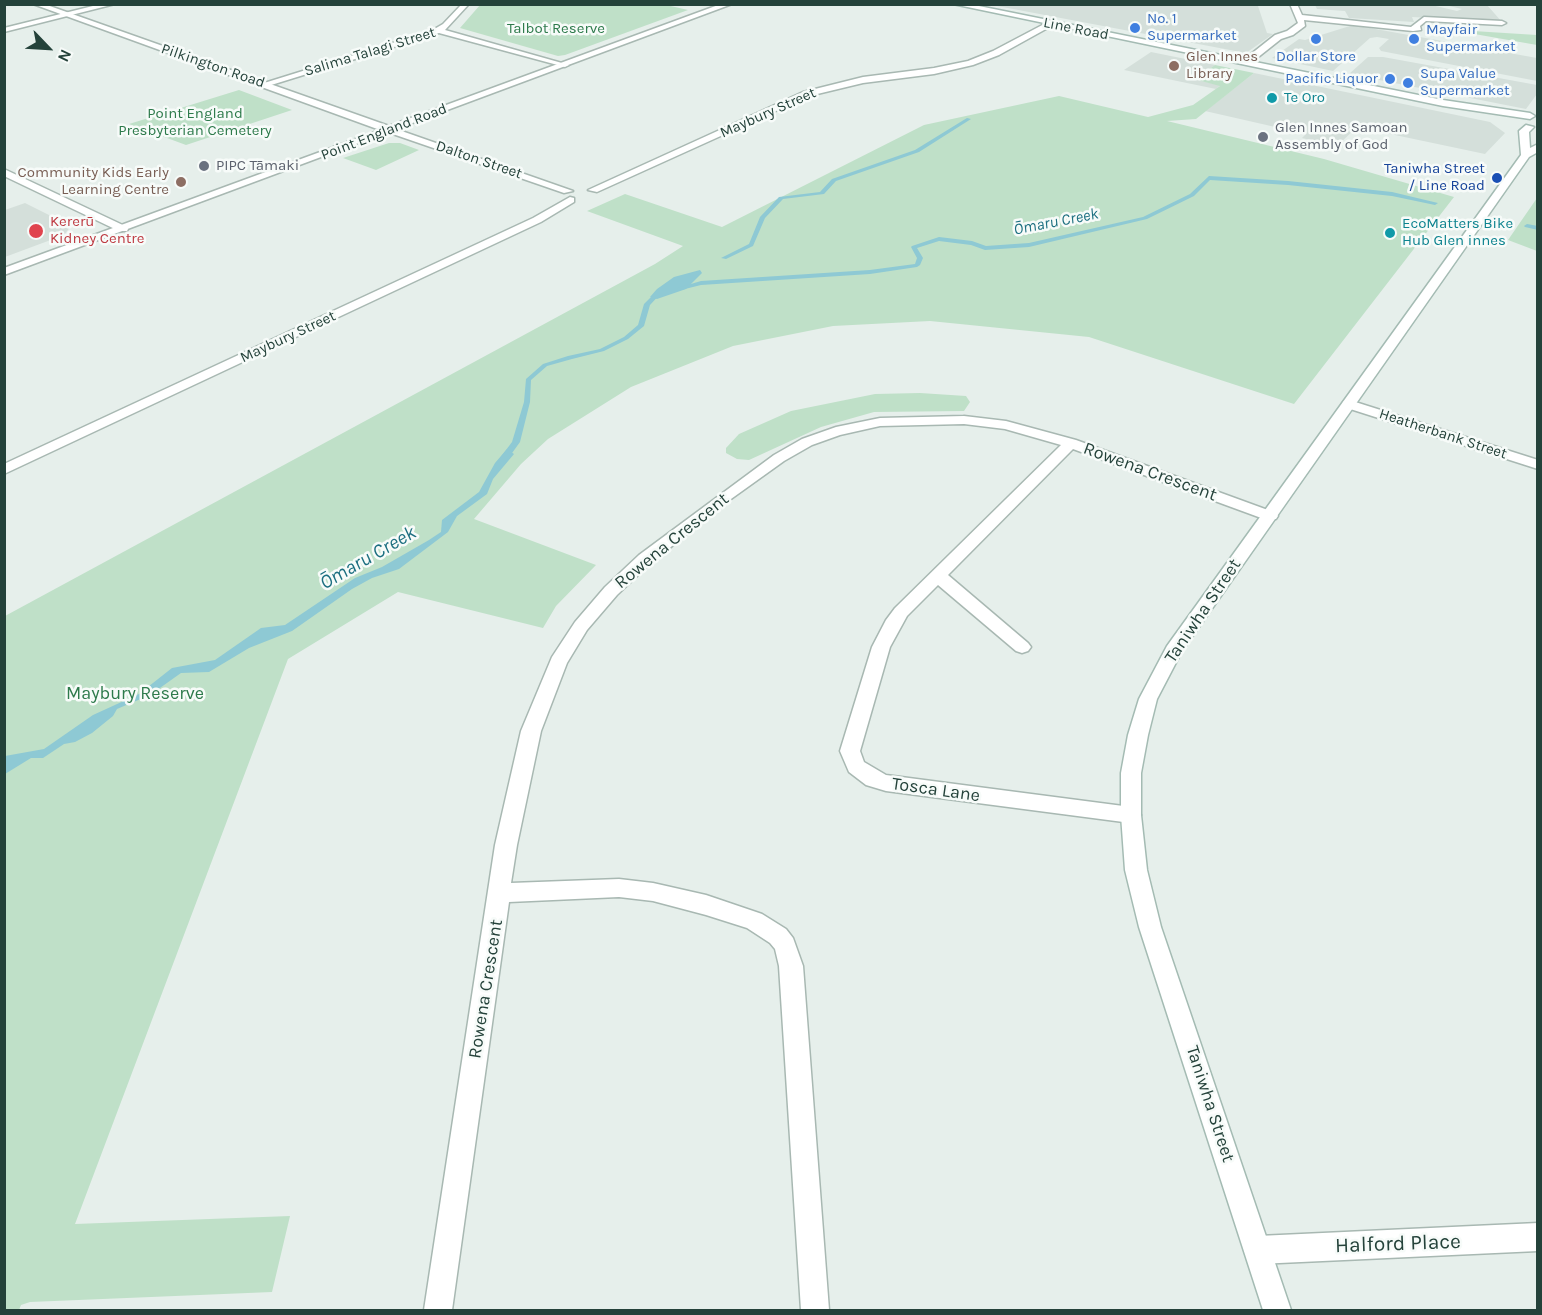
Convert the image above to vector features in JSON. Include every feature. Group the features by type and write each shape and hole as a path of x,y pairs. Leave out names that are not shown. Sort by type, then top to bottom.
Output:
{"street":[{"name":"Pilkington Road","path":"36,4 390,130"},
{"path":"4,30 112,4"},
{"name":"Salima Talagi Street","path":"265,84 439,31 466,4"},
{"name":"Point England Road","path":"4,272 729,4"},
{"name":"Line Road","path":"956,4 1531,122"},
{"path":"1249,60 1278,37 1290,33 1302,24 1293,4"},
{"path":"1342,10 1348,22"},
{"path":"1299,17 1413,29 1424,19 1502,22"},
{"name":"Maybury Street","path":"593,190 807,94 855,82 928,72 970,63 996,53 1051,24"},
{"path":"439,31 565,65"},
{"path":"1526,155 1524,131 1531,122"},
{"name":"Dalton Street","path":"390,130 576,198"},
{"name":"Taniwha Street","path":"1277,1311 1150,927 1136,870 1131,815 1131,773 1138,735 1148,699 1173,650 1526,155 1538,147"},
{"path":"4,172 123,229"},
{"path":"581,188 593,190 596,195 576,198 581,188"},
{"name":"Maybury Street","path":"4,470 537,220 576,198"},
{"name":"Heatherbank Street","path":"1349,404 1538,465"},
{"name":"Rowena Crescent","path":"438,1311 501,892 506,845 531,731 558,662 582,626 611,591 645,559 779,458 807,442 836,431 880,422 964,420 1006,425 1071,442 1270,516"},
{"name":"Tosca Lane","path":"1071,442 901,612 884,637 850,751 856,767 873,779 901,787 1131,815"},
{"path":"938,576 1022,647"},
{"path":"501,892 619,888 653,892 706,905 754,921 778,936 785,945 791,966 815,1311"},
{"name":"Halford Place","path":"1258,1250 1538,1238"}],"shaded area":[{"path":"1427,4 1457,11 1462,9 1445,5 1487,5 1502,22 1412,17 1414,22 1349,18 1345,11 1317,9 1315,5"},
{"path":"992,5 1262,5 1258,6 1267,33 1273,34 1246,53"},
{"path":"1353,25 1537,58 1537,81 1381,51 1379,48 1389,39 1377,37 1370,38 1333,71 1272,58 1299,39 1305,40"},
{"path":"1151,52 1215,65 1198,78 1201,81 1221,85 1216,89 1124,70"},
{"path":"1368,57 1383,57 1537,85 1537,94 1526,109 1349,74"},
{"path":"1254,73 1490,122 1505,133 1485,154 1357,127 1337,146 1302,138 1306,134 1205,111"},
{"name":"Kererū Kidney Centre","path":"25,203 71,226 64,235 5,257 5,210"}],"green space":[{"name":"Talbot Reserve","path":"662,4 688,10 558,56 460,28 480,5"},
{"path":"1446,27 1457,30 1537,35 1537,45 1463,32 1448,32 1443,30"},
{"name":"Maybury Reserve","path":"1215,65 1254,73 1196,119 1167,121 1324,159 1454,197 1294,404 1089,337 930,321 833,326 733,346 631,387 548,439 521,464 474,519 596,565 556,606 543,628 398,592 288,659 75,1224 290,1216 272,1292 30,1302 21,1305 19,1310 5,1310 5,616 655,264 683,246 587,211 625,194 722,227 924,125 1059,96 1148,117 1193,105 1220,86 1201,81 1198,77"},
{"name":"Point England Presbyterian Cemetery","path":"239,90 292,110 186,145 129,124"},
{"path":"389,143 400,143 419,150 376,170 343,158"},
{"path":"1537,198 1537,251 1508,240"},
{"path":"920,393 966,396 970,402 964,411 874,412 821,427 749,460 737,459 726,453 726,448 739,434 791,411 875,394"}],"water":[{"path":"700,270 702,273 686,289 657,299 650,297 674,277"},
{"path":"507,449 514,454 493,479 487,494 457,516 448,532 399,569 372,578 352,589 292,631 249,648 209,672 181,673 150,695 117,709 113,716 92,733 75,742 64,744 43,758 31,758 5,774 5,756 44,749 93,715 139,694 172,668 215,660 261,628 285,625 355,578 382,567 429,540 441,532 442,520 479,492 495,463"}],"waterway":[{"path":"724,258 751,245 763,217 781,198 822,193 834,180 917,151 969,119"},
{"name":"Ōmaru Creek","path":"677,289 701,283 870,272 917,265 920,258 914,247 939,239 972,243 985,248 1029,245 1145,218 1192,195 1209,178 1288,183 1392,194 1435,203"},
{"name":"Ōmaru Creek","path":"1527,226 1538,228"},
{"name":"Ōmaru Creek","path":"504,458 516,442 527,402 528,380 545,365 602,350 626,338 641,326 647,304 660,291"}],"place":[{"name":"No. 1 Supermarket","path":"1135,28"},
{"name":"Dollar Store","path":"1316,39"},
{"name":"Mayfair Supermarket","path":"1414,39"},
{"name":"Glen Innes Library","path":"1174,66"},
{"name":"Pacific Liquor","path":"1390,79"},
{"name":"Supa Value Supermarket","path":"1408,83"},
{"name":"Te Oro","path":"1272,98"},
{"name":"Glen Innes Samoan Assembly of God","path":"1263,137"},
{"name":"PIPC Tāmaki","path":"204,166"},
{"name":"Taniwha Street / Line Road","path":"1497,178"},
{"name":"Community Kids Early Learning Centre","path":"181,182"},
{"name":"Kererū Kidney Centre","path":"36,231"},
{"name":"EcoMatters Bike Hub Glen innes","path":"1390,233"}]}
